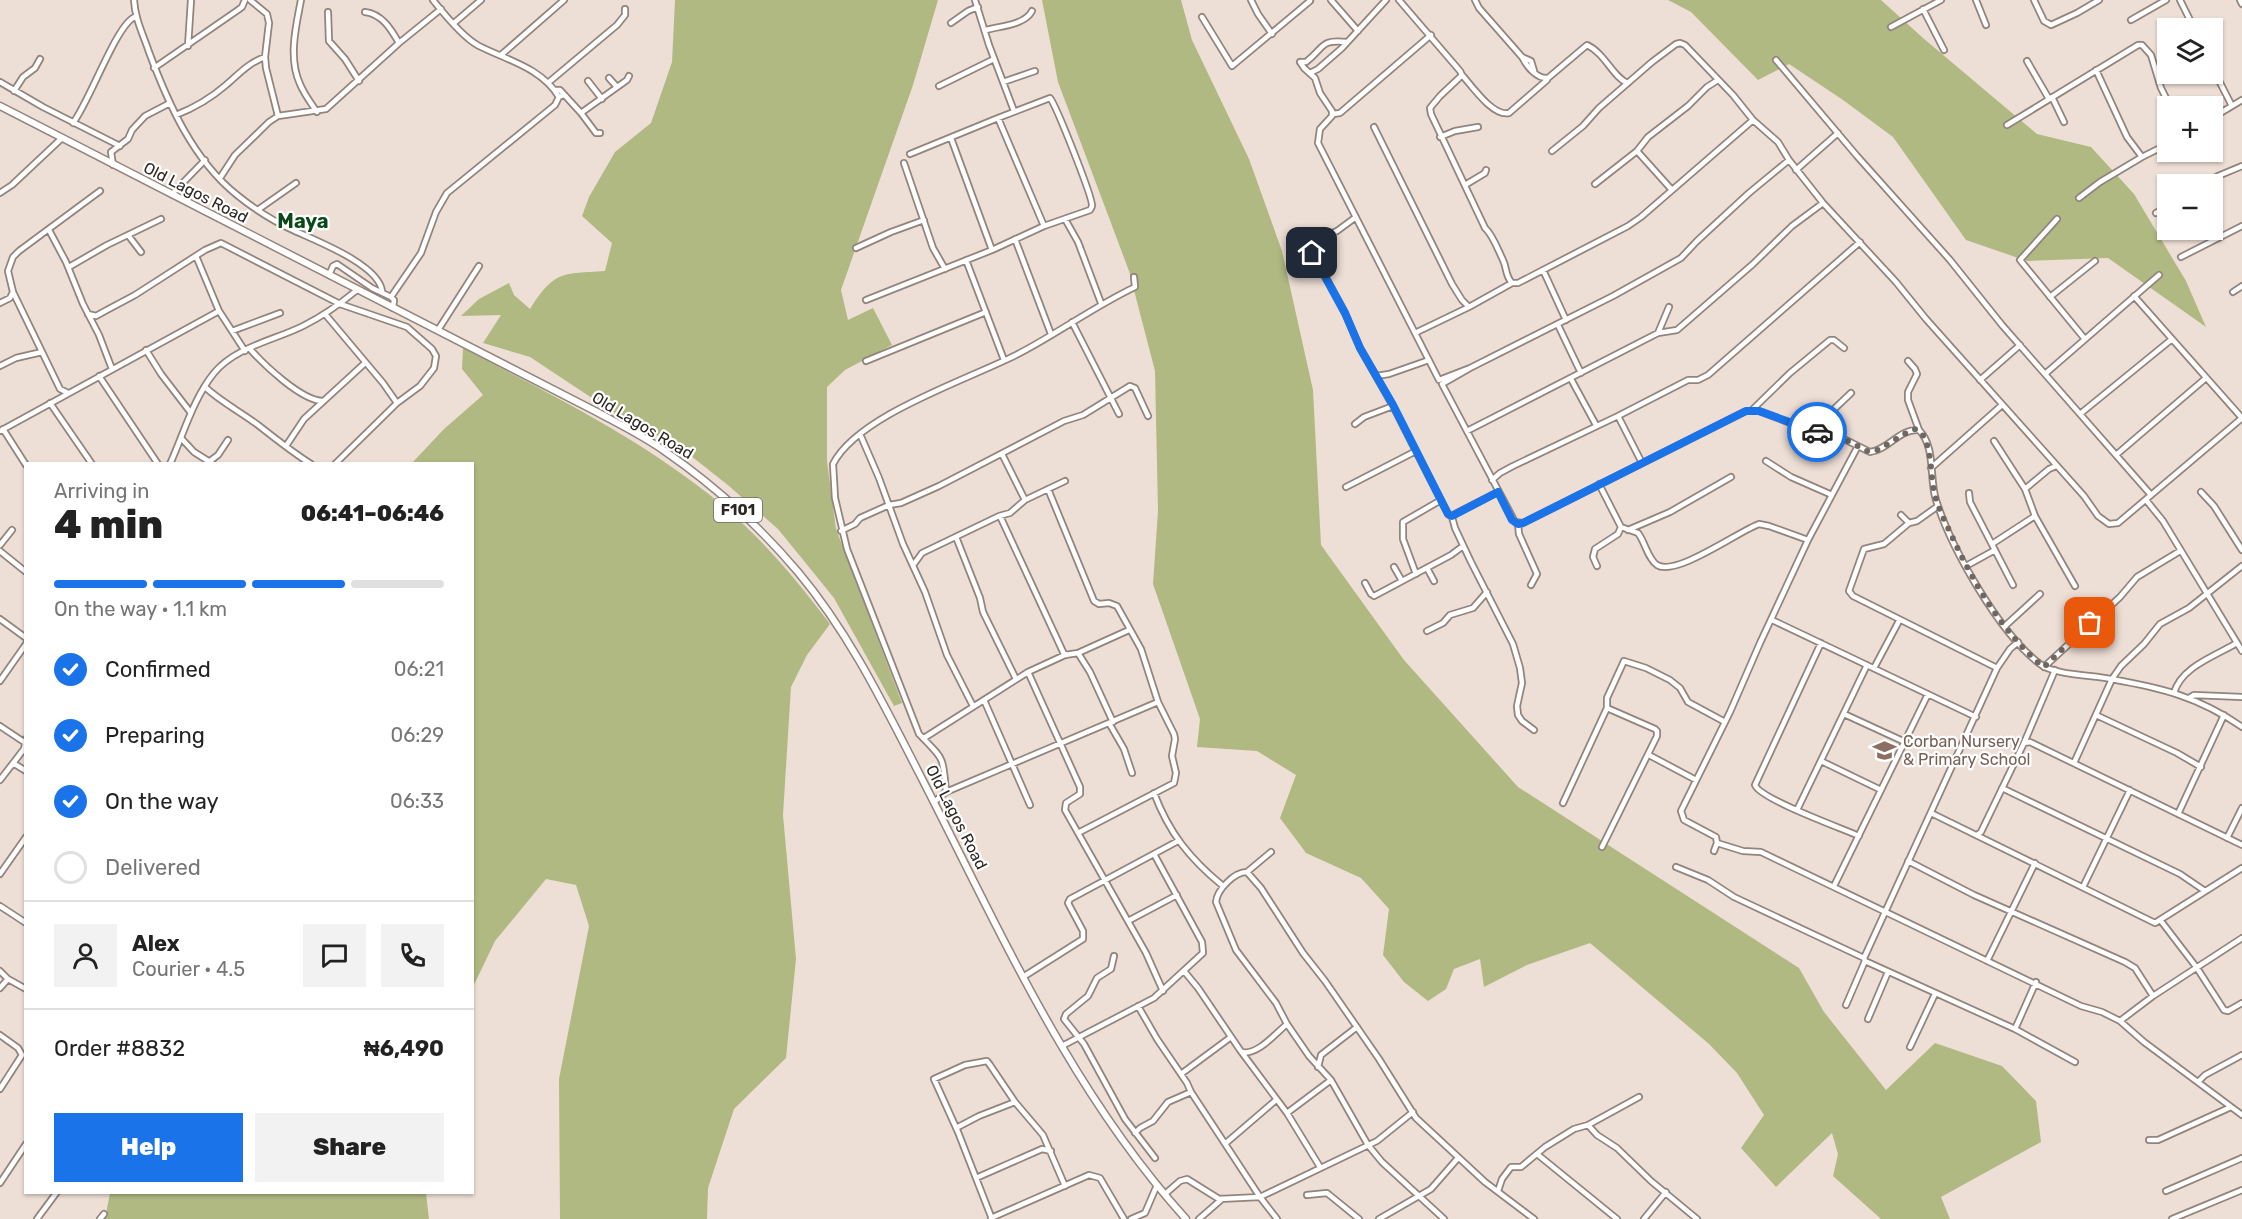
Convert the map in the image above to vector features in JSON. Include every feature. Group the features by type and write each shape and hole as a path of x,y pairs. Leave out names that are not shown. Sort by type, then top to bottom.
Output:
{"main road":[{"name":"Old Lagos Road","path":"0,106 556,390 664,451 720,493 747,518 798,572 839,627 876,688 1023,977 1062,1046 1128,1148 1186,1219"}],"street":[{"path":"134,0 135,17 170,103 205,160 220,178 238,196 294,231 308,236 351,260 379,280 382,291"},
{"path":"191,0 192,39"},
{"path":"154,68 188,46 192,39 242,7 246,0"},
{"path":"250,0 267,14 269,23 265,57 278,116"},
{"path":"301,0 294,49 297,76 317,112"},
{"path":"434,0 478,45 549,82 581,113 596,133 600,133"},
{"path":"454,23 481,0"},
{"path":"501,55 564,0"},
{"path":"975,0 1014,111"},
{"path":"1251,0 1258,15 1272,34"},
{"path":"1202,17 1232,66 1311,0"},
{"path":"1331,0 1358,31"},
{"path":"1310,73 1318,69 1347,42 1386,0"},
{"path":"1399,0 1431,35 1461,75 1493,109 1504,114 1509,113 1587,45 1605,59 1619,78 1628,83"},
{"path":"1474,0 1527,66 1544,79 1548,78"},
{"path":"1891,27 1941,0"},
{"path":"1976,0 1986,25"},
{"path":"2034,0 2044,21 2051,25 2077,14 2097,0"},
{"path":"2131,20 2166,0"},
{"path":"2180,0 2189,18"},
{"path":"951,23 978,7"},
{"path":"220,178 235,155 259,130 278,116 326,109 399,43 441,9"},
{"path":"549,82 617,25 625,15 625,9"},
{"path":"1923,9 1944,50"},
{"path":"986,30 1019,22 1031,15 1032,11"},
{"path":"328,12 329,40 359,81"},
{"path":"365,12 380,17 399,43"},
{"path":"73,123 86,104 128,21 135,17"},
{"path":"1431,35 1340,113 1333,114 1320,129 1318,143 1439,380 1470,368"},
{"path":"1333,114 1320,93 1315,78 1301,66 1300,62 1306,62 1319,52 1322,45 1330,41 1347,42"},
{"path":"1552,151 1584,126 1599,108 1669,48 1680,43 1718,80 1753,120 1778,142 1796,170 1823,203 2084,496 2098,516 2109,524 2118,523 2242,418 2134,296"},
{"path":"2007,125 2134,47 2142,45 2151,55 2165,96"},
{"path":"176,115 199,105 250,63 265,57"},
{"path":"939,86 994,58"},
{"path":"14,91 23,76 35,68 40,59"},
{"path":"1776,60 2151,495"},
{"path":"2027,61 2064,122"},
{"path":"1315,78 1318,69"},
{"path":"353,70 368,72"},
{"path":"2096,70 2127,137 2142,157"},
{"path":"1004,82 1035,71"},
{"path":"1461,75 1430,108 1431,114 1440,137 1503,260 1507,278 1512,283"},
{"path":"581,113 627,80 628,76"},
{"path":"609,78 617,87"},
{"path":"1595,184 1718,80"},
{"path":"588,81 602,99"},
{"path":"0,82 73,123 120,146"},
{"path":"2221,84 2232,106"},
{"path":"391,297 421,253 436,212 447,193 555,105 562,96"},
{"path":"866,300 992,250 1044,226 1090,210 1092,206 1084,179 1050,98 988,120 910,154"},
{"path":"2223,111 2242,100"},
{"path":"113,165 111,152 128,139 132,130 145,116 170,103"},
{"path":"998,118 1044,226"},
{"path":"1415,333 1628,226 1753,120"},
{"path":"1374,127 1452,284 1469,307"},
{"path":"1440,137 1455,131 1478,127"},
{"path":"1796,170 1838,133"},
{"path":"0,193 12,185 62,138"},
{"path":"951,138 992,250"},
{"path":"2079,198 2100,182 2157,150"},
{"path":"1636,151 1672,190"},
{"path":"172,194 205,160"},
{"path":"1789,160 1749,193 1681,258 1558,325 1442,384 1512,520 1518,524 1746,411 1752,410 1811,431 1842,438 1869,452 1875,452 1904,433 1919,430"},
{"path":"904,163 933,248 945,269"},
{"path":"2223,174 2242,166"},
{"path":"227,169 227,184"},
{"path":"1464,185 1485,173 1486,170"},
{"path":"259,209 296,183"},
{"path":"59,398 60,389 13,292 8,271 13,257 100,191"},
{"path":"1467,431 1658,333 1677,330 1753,264 1792,226 1823,203"},
{"path":"1356,217 1336,231 1314,241 1310,248 1441,501 1448,514 1452,516 1463,546 1509,633 1520,668 1522,683 1517,706 1518,715 1521,721 1534,730"},
{"path":"69,267 160,219"},
{"path":"1065,219 1078,242 1101,303"},
{"path":"2057,219 2020,260 2084,338"},
{"path":"856,248 924,220"},
{"path":"2181,257 2242,226"},
{"path":"49,230 69,267 112,369"},
{"path":"128,235 141,252"},
{"path":"1016,239 1051,334"},
{"path":"1492,480 1513,466 1688,380 1698,380 1708,375 1860,242"},
{"path":"88,314 96,316 221,243 340,304 407,327 432,349 436,357 434,368 420,386 397,403 337,462"},
{"path":"196,256 219,311 248,350 311,400 323,401"},
{"path":"346,270 351,260"},
{"path":"966,260 1004,360"},
{"path":"2050,297 2096,261"},
{"path":"329,275 335,264 372,288 391,297 394,300 393,308"},
{"path":"438,330 479,266"},
{"path":"1543,270 1566,320"},
{"path":"2045,374 2159,275"},
{"path":"946,792 941,754 920,734 854,568 842,531 832,468 843,449 860,434 909,404 1004,360 1101,303 1135,287 1134,277"},
{"path":"2233,292 2242,286"},
{"path":"171,462 191,413 205,387 224,363 325,314 357,290"},
{"path":"0,303 10,298 13,292"},
{"path":"10,298 17,300"},
{"path":"1658,333 1669,307"},
{"path":"24,462 1,430 219,311"},
{"path":"866,361 986,312"},
{"path":"232,331 280,313"},
{"path":"325,314 397,403"},
{"path":"94,323 96,316"},
{"path":"1072,322 1119,414"},
{"path":"1558,325 1581,374"},
{"path":"2080,414 2172,339"},
{"path":"1752,410 1790,373 1830,340 1834,340 1844,348"},
{"path":"1980,380 2020,345"},
{"path":"146,350 191,413"},
{"path":"0,366 16,358 42,352"},
{"path":"1376,376 1389,374 1429,360"},
{"path":"1908,361 1917,374 1908,392 1908,400 1927,446 1933,491 1938,506 1966,566 1991,608 2018,642 2044,667 2174,693 2224,715 2242,727"},
{"path":"286,446 297,426 365,363"},
{"path":"99,376 157,462"},
{"path":"2116,454 2206,378"},
{"path":"1571,379 1596,425"},
{"path":"205,387 308,462"},
{"path":"842,531 855,524 860,518 939,486 1064,421 1083,415 1110,397 1133,387 1148,416"},
{"path":"60,389 68,393"},
{"path":"1811,431 1851,393"},
{"path":"50,403 91,462"},
{"path":"1355,424 1364,417 1393,405"},
{"path":"1931,468 2002,405"},
{"path":"1618,416 1642,463"},
{"path":"860,434 903,544 914,564 947,655 973,706"},
{"path":"181,438 194,452 211,462 228,440"},
{"path":"1994,441 2025,489 2035,516 2075,586"},
{"path":"1714,851 1717,843 1714,835 1688,823 1681,813 1808,540 1858,446"},
{"path":"1346,487 1416,452"},
{"path":"1002,454 1025,500"},
{"path":"1766,461 1791,477 1833,495"},
{"path":"2025,489 2056,466"},
{"path":"1628,530 1670,512 1731,477"},
{"path":"914,564 922,553 1017,509 1025,500 1065,481"},
{"path":"1599,484 1621,527 1638,533 1655,563 1661,567 1693,559 1759,524 1808,540"},
{"path":"1048,489 1094,601 1099,604 1115,604 1141,649 1158,702 1175,739 1172,756 1176,780 1077,832"},
{"path":"1452,516 1498,492"},
{"path":"2201,492 2214,506 2242,550"},
{"path":"1969,493 1968,498 2013,585"},
{"path":"2146,500 2163,521 2242,651"},
{"path":"1416,574 1403,539 1403,522 1441,501"},
{"path":"1938,506 1917,521 1909,523 1884,544 1864,549 1849,591 1852,596 1899,621 1998,668"},
{"path":"1901,515 1909,523"},
{"path":"1000,516 1033,591 1064,654 1067,654"},
{"path":"1992,544 2035,516"},
{"path":"1518,524 1519,534 1537,574 1531,585"},
{"path":"1597,567 1593,556 1595,549 1618,534 1621,527"},
{"path":"0,545 12,530"},
{"path":"956,537 980,598 983,612 1016,679"},
{"path":"1365,583 1374,596 1458,551 1463,546"},
{"path":"1966,566 1995,550"},
{"path":"0,551 24,570"},
{"path":"2044,667 2120,597 2137,577 2180,551"},
{"path":"2074,763 2112,679 2160,624 2189,608 2242,566"},
{"path":"1394,567 1402,581"},
{"path":"1427,568 1434,581"},
{"path":"1427,631 1443,623 1450,615 1473,608 1487,592"},
{"path":"2005,626 2040,594"},
{"path":"0,619 24,637"},
{"path":"1772,620 1976,717"},
{"path":"1874,668 1899,621"},
{"path":"924,738 1028,672 1129,630"},
{"path":"1821,642 1756,781 1758,791 1772,800 1859,836"},
{"path":"1846,1005 1885,911 1998,668 2010,649 2018,642"},
{"path":"2174,693 2181,677 2192,668 2236,643"},
{"path":"0,681 24,647"},
{"path":"1078,653 1090,672 1124,749 1132,773"},
{"path":"1563,802 1607,708 1607,698 1624,661 1647,668 1670,680 1680,687 1688,702 1725,722"},
{"path":"1797,810 1867,665"},
{"path":"1977,835 1982,832 2055,670"},
{"path":"1028,672 1081,791 1064,806 1146,953 1163,991"},
{"path":"1834,886 1928,694"},
{"path":"2189,698 2194,695 2242,697"},
{"path":"984,700 1030,805"},
{"path":"934,802 946,792 1158,702"},
{"path":"1602,847 1649,754 1658,731 1607,708"},
{"path":"1844,714 1905,742"},
{"path":"2096,715 2177,753 2201,767"},
{"path":"2178,814 2224,715"},
{"path":"0,726 24,740"},
{"path":"2024,743 2030,742 2242,845"},
{"path":"0,780 24,749"},
{"path":"1649,754 1696,780"},
{"path":"1821,761 1881,790"},
{"path":"13,763 24,770"},
{"path":"2002,788 2180,874 2205,891"},
{"path":"2083,886 2130,790"},
{"path":"1154,793 1160,809 1189,856 1223,886"},
{"path":"2227,838 2242,808"},
{"path":"1931,813 2152,922 2161,921 2242,868"},
{"path":"0,874 24,840"},
{"path":"1023,977 1083,939 1083,931 1068,903 1076,896 1178,841"},
{"path":"1717,843 1743,851 1761,852 1987,961 2036,982 2081,1006 2102,1012 2120,1022 2242,1115"},
{"path":"1271,852 1247,872 1241,872 1223,886 1216,896 1217,909 1236,950 1276,1002 1287,1024 1318,1067 1330,1080 1368,1145 1382,1162 1444,1219"},
{"path":"1062,1046 1163,991 1201,956 1203,947 1154,854"},
{"path":"1908,861 2012,913 2125,962 2135,968 2153,996"},
{"path":"1987,961 2035,863"},
{"path":"1676,867 1708,880 1727,894 1888,972 2015,1029 2074,1062"},
{"path":"1247,872 1261,888 1303,953 1357,1027 1424,1127 1489,1186 1532,1218"},
{"path":"1128,921 1177,895"},
{"path":"0,906 24,922"},
{"path":"2161,921 2197,968 2224,1010 2228,1011 2242,1003"},
{"path":"2120,1022 2153,996 2242,938"},
{"path":"1114,956 1111,969 1097,978 1088,996 1066,1014 1064,1019 1078,1036 1119,1109 1155,1158"},
{"path":"0,971 24,988"},
{"path":"1184,971 1287,1113 1320,1167"},
{"path":"1868,1019 1888,972"},
{"path":"0,988 8,978"},
{"path":"2015,1029 2036,982"},
{"path":"1910,1047 1935,994"},
{"path":"1138,1006 1191,1092 1277,1219"},
{"path":"1240,1050 1250,1052 1287,1024"},
{"path":"1318,1067 1321,1055 1357,1027"},
{"path":"0,1035 23,1053 0,1089"},
{"path":"1181,1074 1231,1037"},
{"path":"2199,1081 2205,1075 2242,1055"},
{"path":"1065,1186 1043,1135 1015,1102 987,1061 965,1065 934,1079 992,1219 1065,1186 1084,1176 1100,1178 1124,1219"},
{"path":"1287,1113 1330,1080"},
{"path":"1135,1133 1142,1126 1153,1121 1168,1102 1191,1092"},
{"path":"1498,1191 1509,1169 1521,1167 1574,1129 1588,1125 1639,1097"},
{"path":"1226,1143 1276,1100"},
{"path":"956,1128 1015,1102"},
{"path":"2149,1140 2158,1140 2231,1107"},
{"path":"1165,1194 1180,1181 1187,1179 1212,1196 1222,1199 1260,1197 1377,1141 1413,1112"},
{"path":"1588,1125 1697,1219"},
{"path":"0,1183 24,1147"},
{"path":"976,1178 1042,1149 1051,1150"},
{"path":"1537,1154 1617,1219"},
{"path":"1379,1219 1431,1190 1458,1158"},
{"path":"2166,1191 2242,1158"},
{"path":"1131,1219 1145,1213 1157,1185"},
{"path":"2172,1219 2242,1190"},
{"path":"1307,1196 1327,1192 1359,1219"},
{"path":"1644,1219 1665,1192"},
{"path":"38,1219 56,1194"},
{"path":"1199,1219 1222,1199"},
{"path":"100,1219 104,1214"}],"green space":[{"path":"675,0 938,0 913,85 841,290 848,320 873,308 892,345 845,370 827,387 827,461 836,529 902,703 894,706 834,598 778,529 681,448 616,414 530,357 483,343 501,315 461,316 479,299 509,283 514,295 530,309 546,287 561,276 605,271 612,243 582,216 589,197 615,152 651,123 672,62"},
{"path":"1042,0 1181,0 1192,40 1249,159 1282,251 1313,390 1321,545 1404,660 1518,787 1799,968 1824,1012 1886,1090 1935,1043 2002,1066 2036,1101 2041,1142 1941,1197 1950,1219 1881,1219 1833,1176 1838,1154 1832,1133 1776,1187 1741,1148 1764,1115 1737,1073 1709,1044 1590,943 1527,965 1484,987 1480,959 1454,969 1446,989 1428,1001 1404,982 1383,955 1389,909 1361,878 1306,853 1280,818 1296,775 1257,751 1197,747 1200,719 1153,584 1158,511 1155,371 1129,271 1058,82"},
{"path":"1668,0 1881,0 2037,134 2091,147 2134,194 2157,232 2157,240 2161,240 2186,281 2206,327 2108,258 2027,261 1966,240 1893,137 1789,64 1758,80 1691,12"},
{"path":"463,348 557,398 678,471 741,521 802,588 830,624 807,655 791,687 783,815 796,959 786,1058 734,1109 708,1188 707,1219 560,1219 559,1079 589,926 576,885 546,879 495,941 474,985 474,462 413,462 444,429 483,395 462,369"},
{"path":"110,1194 426,1194 429,1219 105,1219"}],"way so far":[{"path":"1817,432 1842,438 1869,452 1875,452 1904,433 1916,429 1921,432 1927,446 1936,502 1966,566 1991,608 2032,658 2041,665 2044,667 2090,623"}],"place":[{"name":"Corban Nursery & Primary School","path":"1885,750"}],"district":[{"name":"Maya","path":"303,221"}],"route":[{"path":"1312,253 1448,514 1452,516 1498,492 1512,520 1518,524 1523,523 1746,411 1759,411 1817,432"}]}
